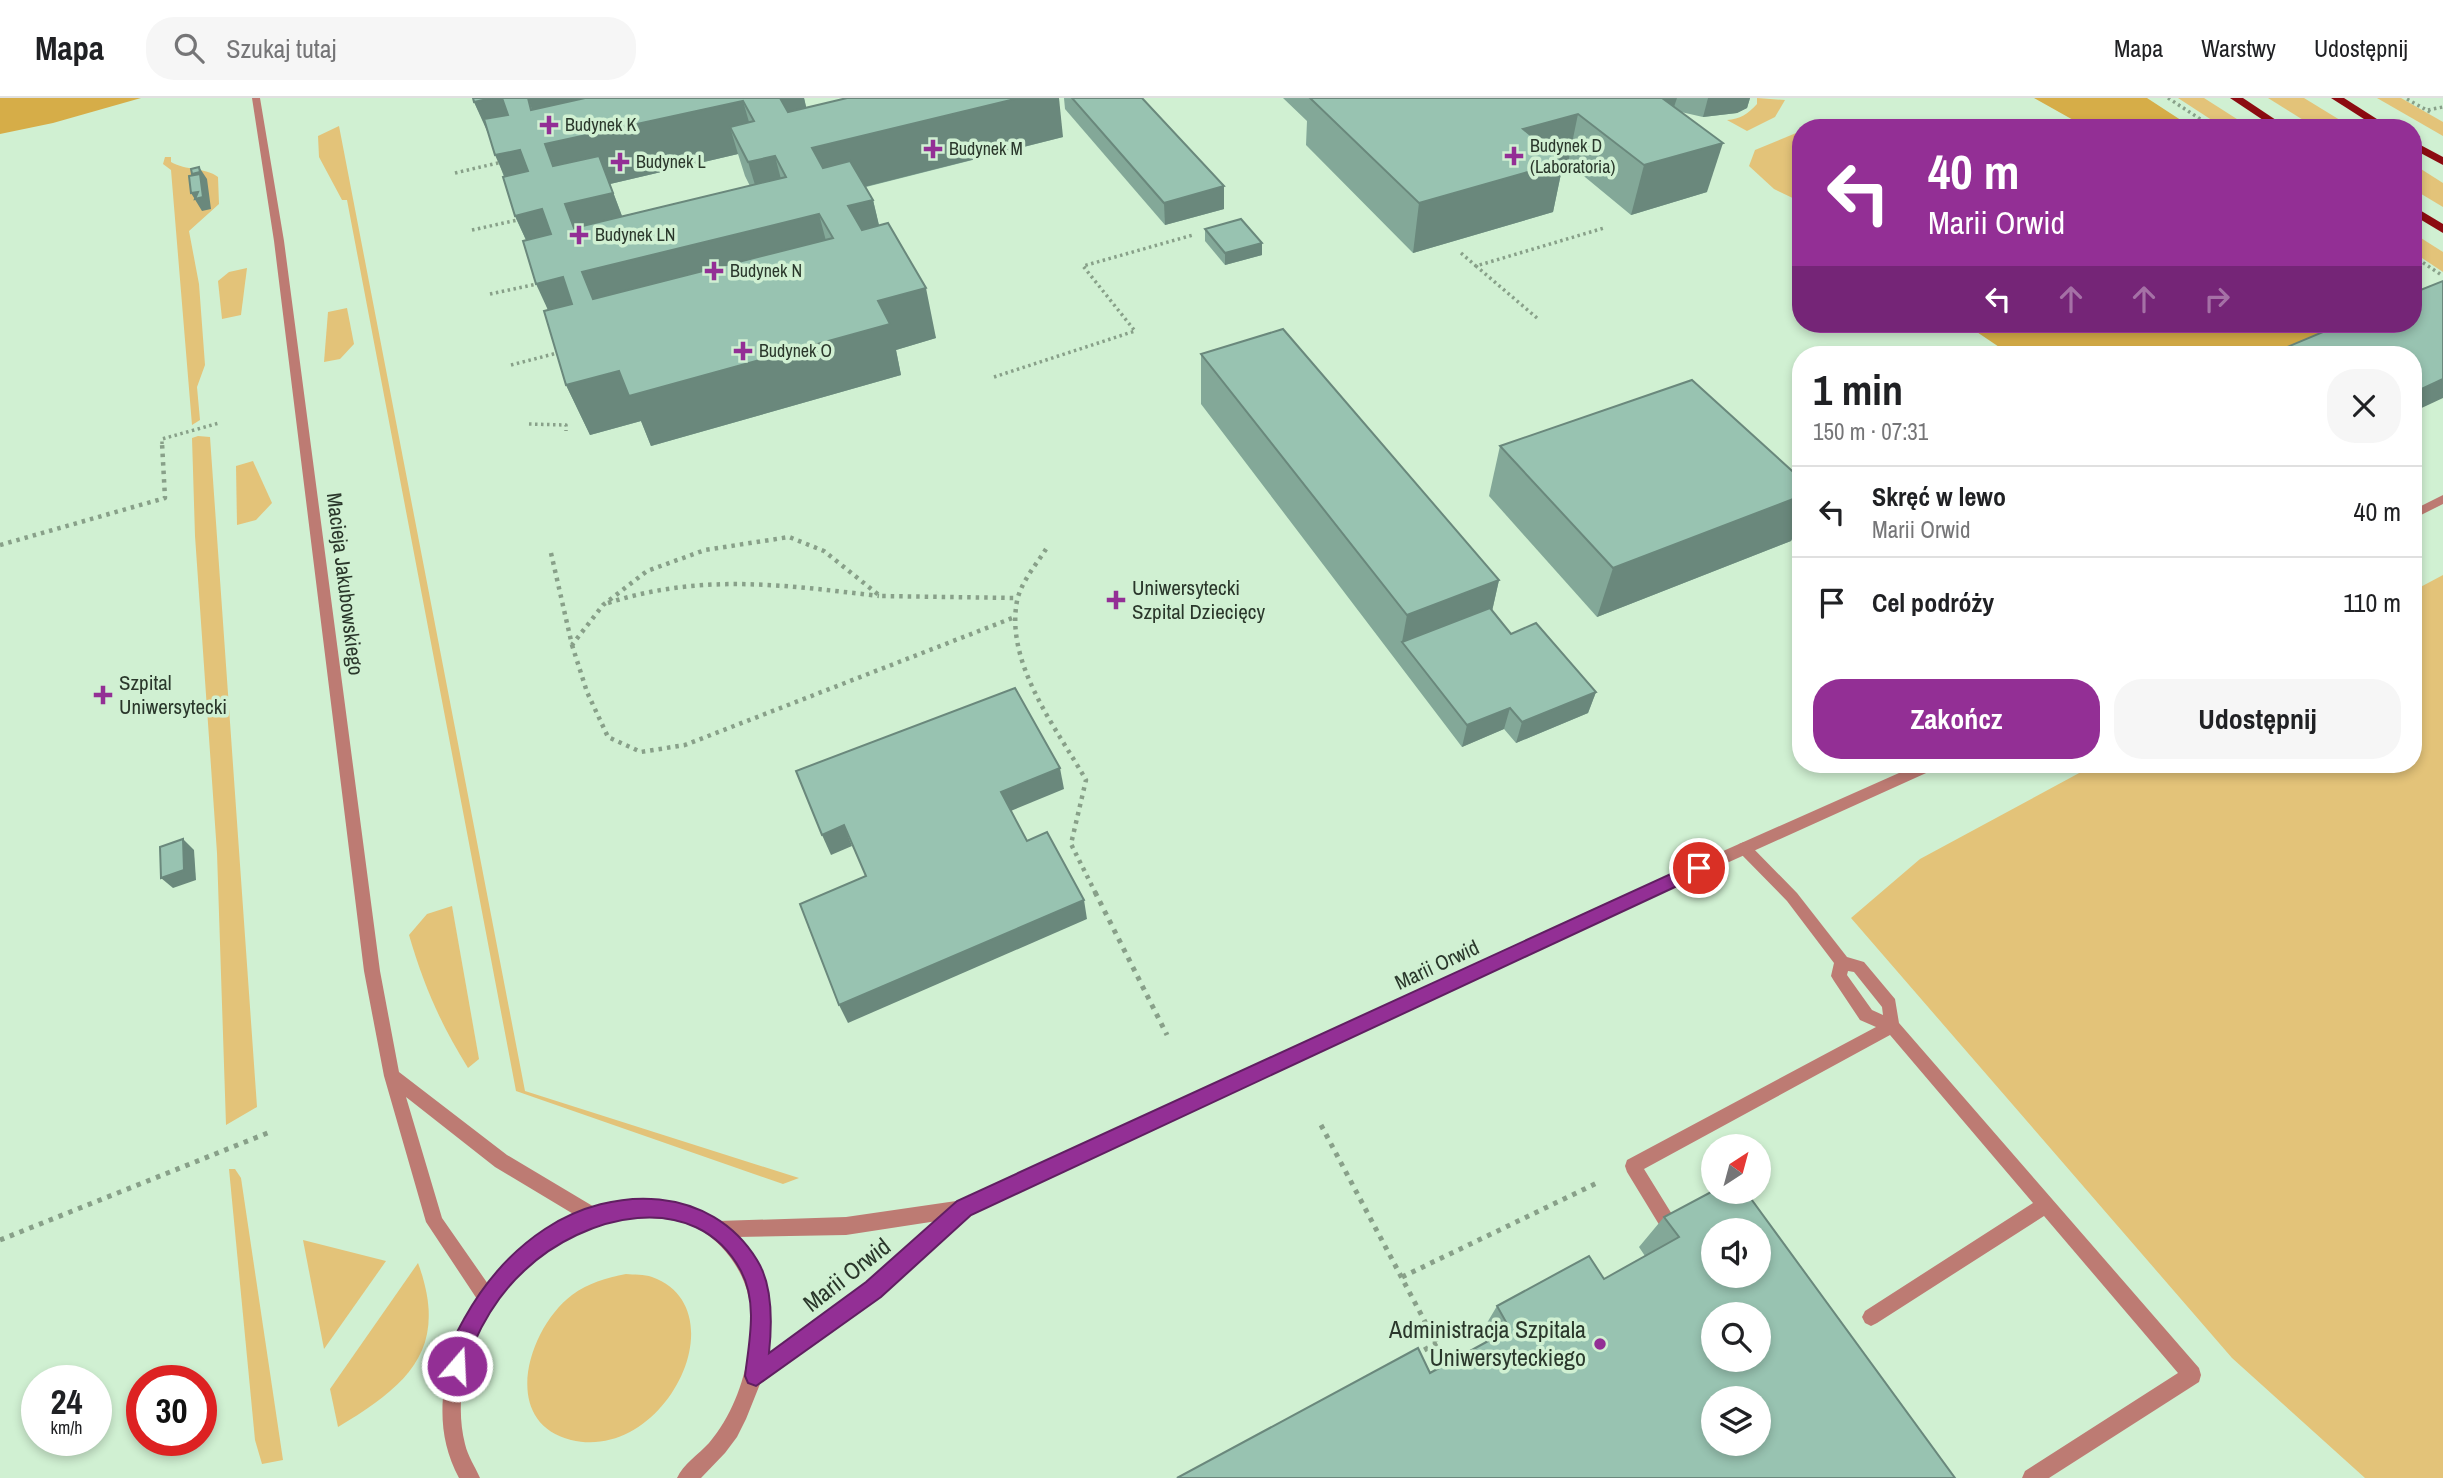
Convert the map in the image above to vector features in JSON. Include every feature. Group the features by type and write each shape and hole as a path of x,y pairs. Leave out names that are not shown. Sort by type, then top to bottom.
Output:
{"main road":[{"path":"2235,98 2269,119"},
{"path":"2336,98 2371,119"},
{"path":"2422,149 2443,162"},
{"path":"2422,216 2443,229"}],"street":[{"name":"Macieja Jakubowskiego","path":"256,98 279,241 372,971 392,1076 435,1222 487,1298"},
{"path":"2422,510 2443,499"},
{"name":"Marii Orwid","path":"719,1229 846,1226 964,1208 1912,773"},
{"path":"1744,848 1792,897 1842,962 1859,967 1889,1004 1892,1026"},
{"path":"1842,962 1839,976 1866,1015 1892,1026 2192,1375 2032,1478"},
{"path":"1672,1230 1633,1166 1892,1026"},
{"path":"392,1076 501,1161 593,1216"},
{"path":"1871,1317 2045,1206"},
{"path":"470,1478 452,1436 450,1390 463,1342 487,1298 527,1255 554,1235 593,1216 639,1207 682,1212 719,1229 750,1267 762,1317 756,1376 743,1408 722,1442 687,1478"},
{"name":"Marii Orwid","path":"756,1376 874,1289 964,1208"}],"path":[{"path":"2168,98 2200,119"},
{"path":"2406,98 2435,115"},
{"path":"2428,110 2443,107"},
{"path":"455,173 503,162"},
{"path":"472,230 523,218"},
{"path":"1476,266 1604,228"},
{"path":"994,377 1135,331 1083,266 1193,235"},
{"path":"1461,253 1537,318"},
{"path":"2422,262 2443,276"},
{"path":"490,294 543,282"},
{"path":"511,365 568,350"},
{"path":"0,545 165,498 162,439 219,423"},
{"path":"529,424 566,425 566,431"},
{"path":"572,645 603,605 647,571 705,550 789,537 824,551 880,596"},
{"path":"1046,549 1018,598 1016,617 1023,665 1086,780 1071,844 1167,1035"},
{"path":"551,553 572,645 587,691 608,737 641,752 685,745 1016,617"},
{"path":"603,605 665,586 736,580 880,596 1018,598"},
{"path":"1321,1125 1454,1376"},
{"path":"0,1240 270,1132"},
{"path":"1402,1277 1633,1166"},
{"path":"1405,1361 1437,1343"}],"shaded area":[{"path":"0,98 141,98 53,123 0,134"},
{"path":"1757,98 1785,100 1775,117 1747,131 1727,120 1747,113 1757,104"},
{"path":"2034,98 2147,98 2179,119 2071,119"},
{"path":"2178,98 2204,98 2237,119 2210,119"},
{"path":"2268,98 2304,98 2338,119 2302,119"},
{"path":"2377,98 2401,98 2443,122 2443,136 2422,124 2422,119 2413,119"},
{"path":"339,126 525,1091 799,1178 783,1184 516,1091 347,200 342,200 319,157 318,136"},
{"path":"1792,135 1792,198 1774,189 1749,166 1755,150"},
{"path":"165,157 171,157 171,162 177,165 218,177 219,204 189,231 199,284 205,365 197,387 200,420 192,425 171,170 163,164"},
{"path":"2422,170 2443,183 2443,207 2422,194"},
{"path":"2422,239 2443,252 2443,272 2422,258"},
{"path":"247,268 241,315 222,319 218,281 229,272"},
{"path":"347,308 354,344 340,359 324,362 328,312"},
{"path":"1978,333 2354,333 2322,346 1998,346"},
{"path":"210,437 257,1107 226,1125 217,853 195,536 192,438"},
{"path":"253,461 272,503 256,520 237,525 236,466"},
{"path":"2443,575 2443,1478 2365,1478 2232,1358 1851,918 1920,859 2079,773 2422,773 2422,586"},
{"path":"452,906 479,1059 468,1068 434,1004 409,935 427,914"},
{"path":"229,1169 235,1169 241,1178 283,1460 262,1464 255,1440"},
{"path":"303,1240 386,1261 324,1349"},
{"path":"418,1263 427,1293 429,1319 425,1342 416,1362 402,1380 384,1396 338,1427 330,1389"},
{"path":"626,1274 652,1277 678,1294 690,1319 690,1349 680,1379 661,1407 636,1429 605,1441 571,1440 549,1430 535,1414 528,1395 528,1373 533,1351 556,1310 572,1295 584,1287"}],"building":[{"path":"473,98 492,98 474,102"},
{"path":"502,98 528,98 531,110 585,98 780,98 788,112 847,98 1019,98 812,148 823,168 850,161 873,200 848,206 862,230 888,223 926,288 878,301 890,324 629,396 619,371 566,385 544,311 572,304 563,277 536,284 523,241 551,234 542,209 515,216 503,177 528,171 520,150 495,155 484,119 508,115","holes":["743,101 754,121 730,127 748,162 775,156 786,177 574,228 565,204 613,193 599,156 553,166 545,144","819,214 833,238 593,299 582,272"]},
{"path":"1072,98 1142,98 1224,186 1164,203"},
{"path":"1310,98 1662,98 1723,143 1644,165 1578,114 1523,129 1563,162 1419,203"},
{"path":"199,167 200,172 192,174 191,169"},
{"path":"200,174 203,197 195,199 198,192 191,193 189,176"},
{"path":"1241,219 1262,243 1225,253 1205,229"},
{"path":"2443,281 2443,379 2422,389 2422,346 2289,346 2321,333 2422,333 2422,289"},
{"path":"1283,329 1499,580 1407,615 1201,354"},
{"path":"1692,380 1792,471 1792,499 1613,568 1500,446"},
{"path":"1490,608 1511,634 1536,623 1596,692 1522,722 1510,708 1467,725 1402,642"},
{"path":"1015,688 1060,768 1001,792 1027,841 1047,832 1084,900 839,1005 800,904 866,876 844,825 822,835 796,771"},
{"path":"183,839 184,870 161,878 160,847"},
{"name":"Administracja Szpitala Uniwersyteckiego","path":"1701,1197 1701,1204 1755,1204 1765,1218 1701,1218 1701,1288 1771,1288 1771,1226 1955,1478 1177,1478 1418,1348 1430,1373 1510,1329 1497,1306 1589,1256 1604,1279 1679,1237 1664,1217"}],"place":[{"name":"Budynek K","path":"549,125"},
{"name":"Budynek M","path":"933,149"},
{"name":"Budynek D (Laboratoria)","path":"1514,156"},
{"name":"Budynek L","path":"620,162"},
{"name":"Budynek LN","path":"579,235"},
{"name":"Budynek N","path":"714,271"},
{"name":"Budynek O","path":"743,351"},
{"name":"Uniwersytecki Szpital Dziecięcy","path":"1116,600"},
{"name":"Szpital Uniwersytecki","path":"103,695"},
{"name":"Administracja Szpitala Uniwersyteckiego","path":"1600,1344"}],"route":[{"path":"457,1366 463,1342 487,1298 518,1262 554,1235 593,1216 639,1207 682,1212 719,1229 750,1267 762,1317 756,1376 874,1289 964,1208 1125,1136 1699,868"}]}
